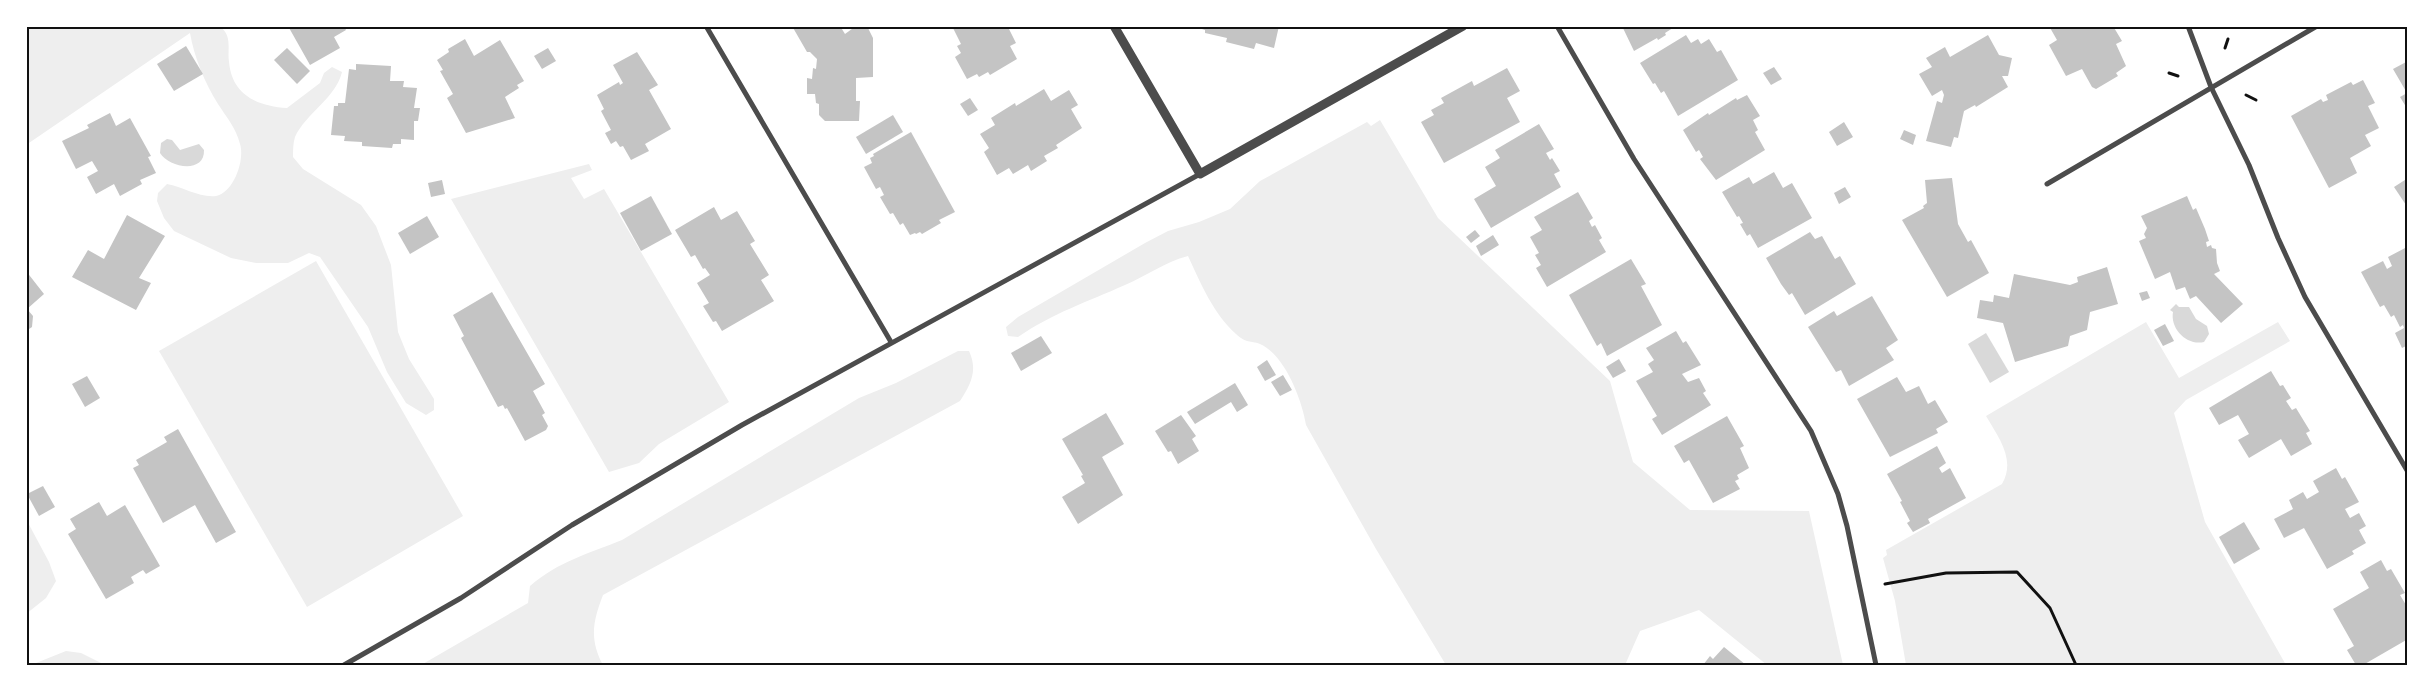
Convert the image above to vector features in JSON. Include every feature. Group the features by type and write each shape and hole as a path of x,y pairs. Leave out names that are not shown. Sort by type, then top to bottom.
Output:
{"street":[{"path":"706,26 891,342"},
{"path":"1114,26 1200,174"},
{"path":"344,665 461,598 572,525 742,425 1200,174 1463,26"},
{"path":"1557,26 1634,159 1814,439 1826,463 1845,518 1876,665"},
{"path":"2188,26 2211,87 2245,157 2278,238 2305,297 2408,472"},
{"path":"2047,184 2317,26"}],"path":[{"path":"2225,48 2228,39"},
{"path":"2169,73 2178,76"},
{"path":"2246,95 2256,100"},
{"path":"1885,584 1946,573 2017,572 2050,608 2076,665"}],"shaded area":[{"path":"26,26 219,26 228,38 229,62 235,83 248,97 276,107 287,108 320,83 324,73 332,67 342,72 334,90 300,128 294,139 293,157 303,169 361,205 376,226 391,265 398,332 409,359 434,399 434,410 426,415 406,403 387,372 368,327 320,257 309,253 288,263 256,263 231,258 174,231 164,218 157,201 158,193 167,184 198,194 216,196 233,182 241,158 240,144 236,133 204,79 190,33 26,145"},
{"path":"1380,120 1438,218 1610,381 1633,462 1690,510 1809,511 1843,665 1767,665 1699,610 1640,631 1625,665 1446,665 1376,549 1306,425 1301,403 1291,379 1277,358 1269,350 1260,344 1243,339 1228,326 1208,298 1188,256 1057,314 1018,337 1008,336 1006,327 1018,317 1145,243 1168,231 1199,222 1230,209 1260,181 1367,122 1371,126"},
{"path":"167,139 172,140 180,150 199,144 204,150 203,158 199,163 186,166 171,162 160,153 161,143"},
{"path":"589,164 592,170 571,178 584,199 604,189 729,402 659,444 639,463 609,472 451,199"},
{"path":"316,261 463,516 307,607 159,351"},
{"path":"2176,304 2179,307 2189,307 2196,319 2207,326 2209,334 2204,342 2198,343 2186,339 2177,330 2174,324 2173,312 2170,310"},
{"path":"2146,322 2179,378 2278,322 2290,341 2186,400 2174,413 2205,522 2286,665 1906,665 1895,601 1883,558 1887,555 1886,550 2002,484 2006,475 2007,458 1986,416"},
{"path":"1986,333 2009,372 1990,383 1968,344"},
{"path":"958,351 969,351 973,364 970,383 960,401 603,595 595,622 594,638 603,665 421,665 528,603 530,586 552,570 622,540 859,398 896,383"},
{"path":"26,519 49,562 56,581 46,598 26,614"},
{"path":"66,651 81,653 105,665 31,665"}],"building":[{"path":"288,26 344,26 346,30 334,37 340,48 310,65"},
{"path":"792,26 840,26 845,34 856,26 867,26 873,38 873,77 856,78 856,101 860,101 859,121 825,121 819,115 819,104 816,103 815,94 807,94 807,78 812,79 813,68 816,69 817,59 810,52 807,52"},
{"path":"952,26 1013,26 1009,29 1016,43 1010,46 1017,59 990,75 988,72 979,77 977,74 967,79 955,57 961,53 957,46 961,44"},
{"path":"1193,26 1279,26 1274,48 1256,43 1254,49 1226,42 1227,38 1205,33 1205,30"},
{"path":"1622,26 1676,26 1658,40 1657,38 1634,51"},
{"path":"2049,26 2113,26 2122,41 2116,44 2126,66 2116,73 2118,76 2096,89 2092,87 2082,69 2066,76 2049,45 2057,40"},
{"path":"1686,35 1691,43 1698,39 1701,44 1709,39 1717,52 1721,50 1738,80 1678,116 1664,91 1661,93 1655,83 1653,84 1640,63"},
{"path":"1988,35 1999,55 2012,58 2008,76 2002,76 2008,87 1976,107 1975,105 1964,111 1958,138 1954,137 1951,147 1926,141 1937,101 1942,103 1944,95 1942,90 1932,96 1919,74 1932,67 1926,58 1945,47 1950,57"},
{"path":"465,39 474,56 500,40 524,81 517,85 519,88 505,97 515,118 466,133 447,98 453,94 440,71 443,70 437,60 449,52 448,49"},
{"path":"186,46 203,74 174,91 157,64"},
{"path":"287,48 310,71 297,84 274,60"},
{"path":"548,48 556,61 542,69 534,56"},
{"path":"637,52 658,85 649,90 671,129 645,144 649,151 631,160 623,146 620,147 616,141 611,144 605,133 611,130 601,111 604,109 597,95 619,82 620,85 623,83 613,65"},
{"path":"2408,61 2408,110 2400,97 2407,93 2393,69"},
{"path":"356,64 391,66 390,81 404,81 403,87 417,88 414,108 420,108 418,121 414,121 414,140 401,139 401,144 393,144 392,148 362,146 362,142 344,141 345,136 331,135 334,106 338,106 338,103 345,103 349,69 356,70"},
{"path":"1774,67 1782,79 1771,85 1763,73"},
{"path":"1507,68 1520,91 1507,98 1520,122 1444,163 1421,122 1434,115 1431,110 1444,103 1441,98 1472,81 1474,86"},
{"path":"2363,80 2375,103 2368,106 2379,128 2365,135 2371,146 2350,158 2357,173 2329,188 2291,116 2321,99 2323,102 2328,100 2326,95 2351,82 2353,85"},
{"path":"1044,89 1051,101 1069,90 1078,105 1071,109 1082,128 1056,145 1058,148 1044,156 1047,161 1031,171 1028,165 1013,174 1009,168 997,175 984,152 989,148 980,134 995,125 991,118 1015,103 1016,106"},
{"path":"1747,95 1760,116 1753,120 1758,130 1755,132 1765,150 1716,180 1700,159 1703,157 1699,150 1696,152 1683,130 1708,113 1709,115 1736,98 1737,100"},
{"path":"970,98 978,110 968,116 960,104"},
{"path":"110,113 116,126 130,118 151,156 148,157 156,173 140,180 142,184 120,196 114,184 96,194 87,177 98,171 92,161 76,169 62,141 89,128 87,125"},
{"path":"893,115 903,132 866,154 856,137"},
{"path":"1844,122 1853,137 1837,146 1829,132"},
{"path":"1539,124 1554,149 1546,153 1550,160 1552,158 1560,171 1554,174 1561,187 1491,228 1474,199 1496,186 1485,167 1500,158 1495,150"},
{"path":"1904,130 1916,135 1913,145 1900,139"},
{"path":"911,132 955,212 939,220 941,223 922,234 920,232 910,235 903,223 900,225 893,213 890,214 880,197 884,195 880,187 876,189 864,167 872,163 870,158 874,156 873,154"},
{"path":"1774,172 1783,188 1792,183 1812,218 1758,248 1750,234 1747,236 1740,224 1743,223 1739,216 1737,217 1722,192 1749,177 1753,184"},
{"path":"1952,178 1958,224 1968,242 1971,240 1989,273 1947,297 1902,220 1924,208 1923,206 1927,203 1925,180"},
{"path":"2408,178 2408,208 2394,187"},
{"path":"442,180 445,194 431,197 428,183"},
{"path":"1845,187 1851,197 1839,204 1834,193"},
{"path":"1578,192 1593,218 1589,221 1592,227 1595,225 1602,238 1599,240 1606,252 1547,287 1536,268 1541,265 1535,255 1539,253 1530,237 1542,230 1534,217"},
{"path":"651,196 672,234 641,251 620,213"},
{"path":"2187,196 2193,210 2196,208 2205,229 2209,241 2206,242 2207,247 2211,245 2212,248 2216,249 2217,263 2220,271 2214,274 2243,304 2221,323 2196,296 2190,299 2185,287 2176,290 2170,272 2155,279 2139,241 2146,238 2144,234 2147,228 2141,216"},
{"path":"714,207 721,220 737,211 755,241 750,244 769,275 761,280 774,301 722,331 716,321 713,322 703,306 709,303 697,283 710,275 705,268 703,269 695,255 691,257 675,230"},
{"path":"127,215 165,236 139,278 151,283 136,310 72,277 88,250 104,259"},
{"path":"427,216 439,237 410,254 398,233"},
{"path":"1475,230 1480,236 1471,243 1466,237"},
{"path":"1810,232 1815,239 1822,236 1835,259 1840,256 1856,284 1805,315 1792,293 1789,295 1781,284 1766,258"},
{"path":"1493,235 1499,245 1481,256 1476,246"},
{"path":"2407,247 2408,349 2406,346 2402,348 2395,333 2404,328 2403,325 2400,327 2394,315 2391,317 2384,305 2380,307 2361,272 2383,261 2387,269 2392,266 2388,257"},
{"path":"1631,259 1646,284 1641,286 1662,325 1607,356 1601,343 1597,346 1569,295"},
{"path":"2107,267 2118,304 2090,312 2087,330 2070,336 2068,346 2015,362 2003,323 1977,318 1980,300 1993,302 1994,295 2009,298 2014,274 2070,285 2078,282 2077,277"},
{"path":"26,271 44,294 27,309 33,316 32,327 26,331"},
{"path":"2147,291 2150,298 2142,301 2139,293"},
{"path":"492,292 545,384 533,391 545,413 542,415 548,426 546,430 525,441 507,408 505,409 503,405 498,407 461,338 464,336 453,315"},
{"path":"1872,296 1898,340 1886,348 1894,360 1849,386 1841,370 1836,372 1808,327 1834,311 1837,316"},
{"path":"2165,324 2174,341 2163,346 2154,330"},
{"path":"1676,331 1683,343 1686,341 1701,365 1682,374 1688,382 1699,378 1706,391 1703,393 1711,405 1662,435 1652,419 1657,416 1636,381 1653,372 1648,364 1654,360 1646,348"},
{"path":"1041,336 1052,353 1021,371 1011,353"},
{"path":"1619,359 1626,371 1613,378 1606,367"},
{"path":"1267,360 1276,375 1265,381 1257,367"},
{"path":"2271,371 2280,386 2283,385 2291,398 2286,401 2292,410 2296,408 2310,431 2306,433 2312,444 2291,456 2281,439 2249,458 2238,440 2249,434 2238,415 2219,425 2209,408"},
{"path":"1283,375 1292,390 1280,396 1271,382"},
{"path":"87,376 100,398 85,407 72,384"},
{"path":"1897,377 1906,392 1919,386 1928,404 1935,400 1948,422 1936,429 1938,433 1890,457 1857,399"},
{"path":"1235,383 1248,405 1237,412 1231,402 1195,424 1187,412"},
{"path":"1106,413 1124,444 1102,457 1123,495 1078,524 1062,497 1085,483 1081,476 1083,475 1062,439"},
{"path":"1181,415 1196,436 1192,439 1199,451 1178,464 1171,451 1168,452 1155,431"},
{"path":"1727,416 1744,446 1740,448 1749,468 1737,475 1739,479 1735,481 1740,489 1713,503 1689,460 1684,463 1674,446"},
{"path":"178,429 236,532 216,543 195,505 163,523 133,468 139,465 136,460 167,442 164,437"},
{"path":"1937,446 1946,463 1939,468 1942,473 1950,468 1966,498 1928,519 1930,523 1913,532 1907,523 1910,521 1900,502 1902,501 1887,474"},
{"path":"2336,468 2342,479 2345,477 2359,502 2345,509 2350,518 2359,513 2366,526 2359,530 2366,543 2352,551 2354,554 2327,569 2304,528 2284,538 2274,519 2293,509 2289,500 2303,492 2307,499 2319,492 2313,481"},
{"path":"43,486 55,507 39,516 27,494"},
{"path":"99,502 107,516 125,505 160,566 146,574 143,570 131,577 134,583 106,599 68,534 76,529 70,519"},
{"path":"2244,522 2260,549 2234,564 2219,537"},
{"path":"2381,560 2387,571 2391,569 2405,593 2400,595 2406,605 2408,604 2408,639 2363,665 2356,665 2347,650 2354,646 2333,609 2369,588 2360,572"},
{"path":"1724,647 1746,665 1703,665 1710,656 1713,659"}]}
